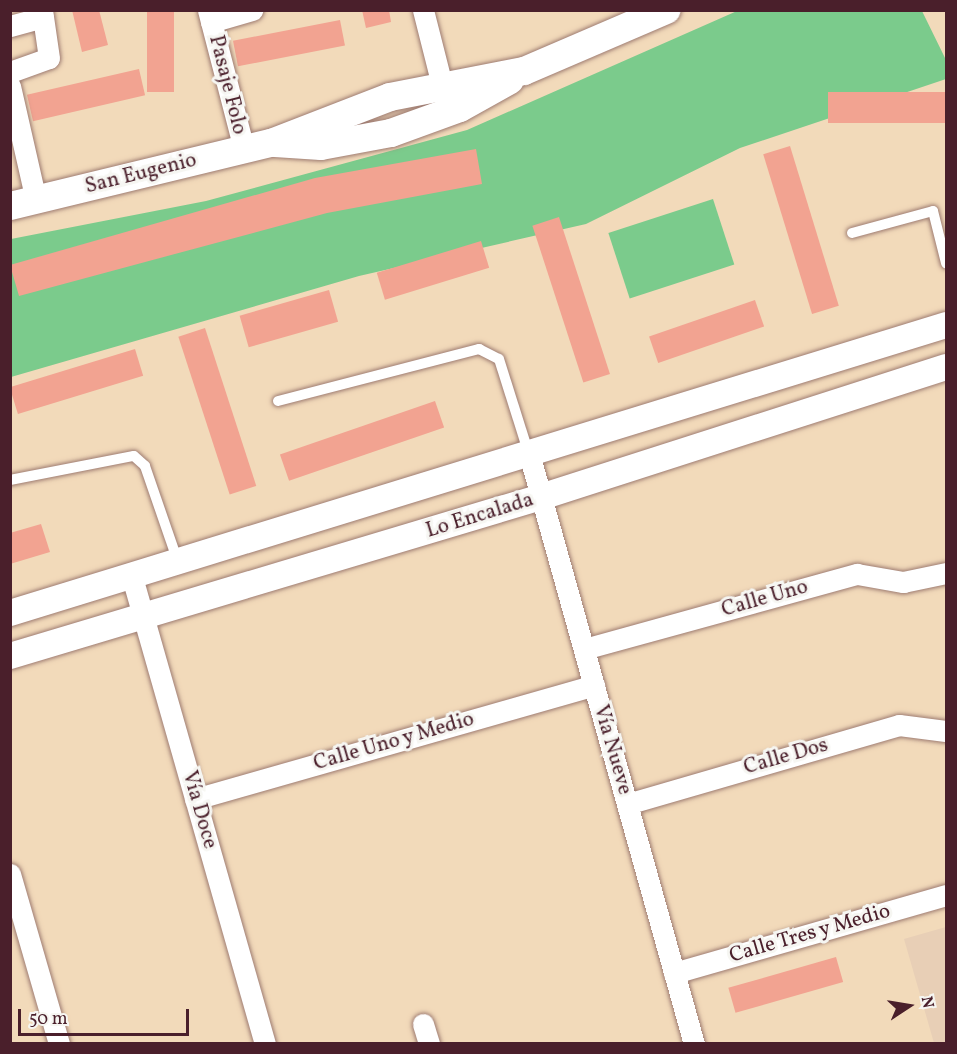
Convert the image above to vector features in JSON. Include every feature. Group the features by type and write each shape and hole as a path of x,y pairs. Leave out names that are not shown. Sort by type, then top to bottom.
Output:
{"main road":[{"name":"San Eugenio","path":"271,143 321,146 391,133 460,108 524,70 666,10"},
{"name":"San Eugenio","path":"23,203 271,143 349,110 442,85 524,70"}],"street":[{"name":"Pasaje Folo","path":"243,149 209,16 252,10"},
{"path":"423,10 442,85"},
{"path":"10,26 43,14 49,58 10,72"},
{"path":"10,86 23,203"},
{"name":"Lo Encalada","path":"10,613 530,457 946,325"},
{"name":"Lo Encalada","path":"10,656 541,497 946,367"},
{"name":"Vía Nueve","path":"530,457 694,1044"},
{"name":"Calle Uno","path":"584,649 849,575 903,582 946,573"},
{"name":"Vía Doce","path":"132,577 265,1044"},
{"name":"Calle Uno y Medio","path":"195,799 594,685"},
{"name":"Calle Dos","path":"627,804 899,725 946,731"},
{"path":"10,874 58,1044"},
{"name":"Calle Tres y Medio","path":"674,973 946,895"}],"lane":[{"path":"852,233 933,211 946,263"},
{"path":"278,401 479,349 499,359 530,457"},
{"path":"10,480 134,456 146,466 178,563"}],"shaded area":[{"path":"946,927 946,1043 934,1043 904,939"}],"green space":[{"path":"737,11 922,11 946,60 946,79 740,148 586,224 359,276 11,377 11,239 206,201 467,130"},
{"path":"713,199 734,265 630,299 608,233"}],"building":[{"path":"72,10 99,10 108,45 82,52"},
{"path":"147,10 174,10 174,92 147,92"},
{"path":"362,10 389,10 391,22 366,28"},
{"path":"340,20 345,46 238,66 233,41"},
{"path":"139,69 145,95 33,121 27,95"},
{"path":"828,92 946,92 946,123 828,123"},
{"path":"790,146 839,306 812,314 763,154"},
{"path":"476,149 482,184 327,213 19,296 10,265 315,178"},
{"path":"559,217 610,374 583,383 532,226"},
{"path":"481,241 489,268 385,300 377,273"},
{"path":"329,290 338,322 249,347 240,316"},
{"path":"755,300 764,326 658,363 649,336"},
{"path":"205,328 256,486 230,495 178,337"},
{"path":"135,349 143,376 18,414 10,387"},
{"path":"435,401 444,427 289,481 280,454"},
{"path":"41,524 50,552 10,564 10,533"},
{"path":"836,957 843,982 736,1013 728,988"}]}
